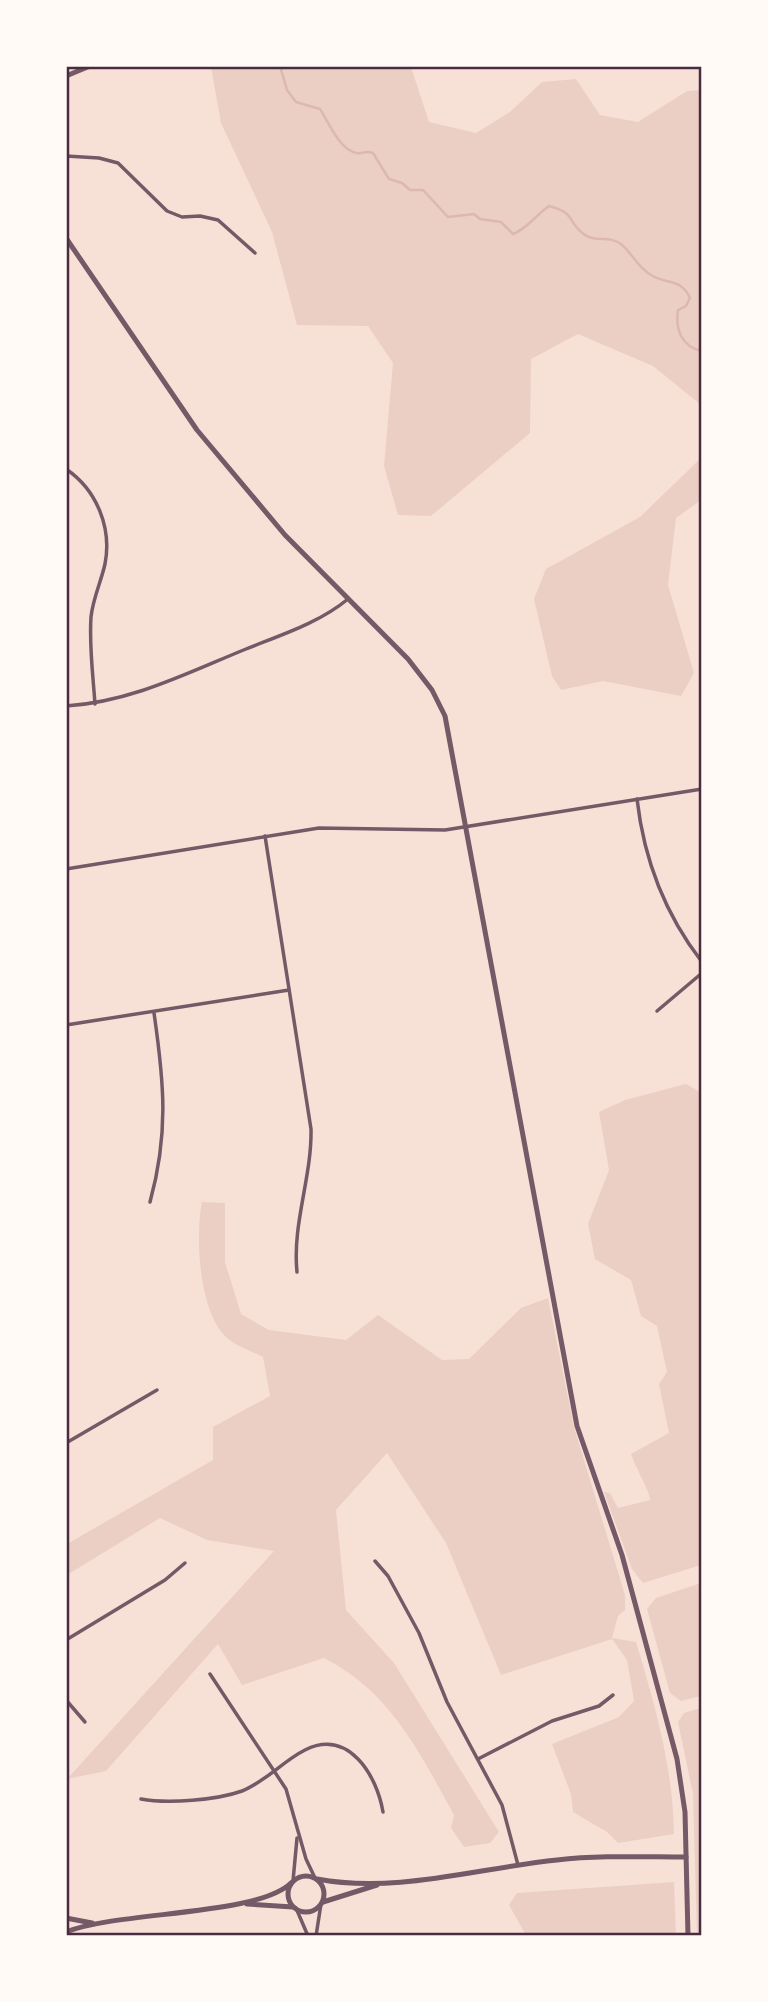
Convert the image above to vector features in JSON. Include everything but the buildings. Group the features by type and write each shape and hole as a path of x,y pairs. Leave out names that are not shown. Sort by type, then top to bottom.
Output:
{"street":[{"path":"66,76 90,66"},
{"path":"66,156 99,158 118,163 167,211 182,217 200,216 218,220 255,253"},
{"path":"66,238 197,430 285,535 408,659 440,705 450,732 576,1426 622,1555 673,1737 684,1798 688,1936"},
{"path":"66,469 88,488 104,526 106,554 90,624 95,704"},
{"path":"66,706 95,704 139,693 303,626 350,598"},
{"path":"66,869 330,826 420,831 467,827 702,789"},
{"path":"637,799 645,847 659,889 680,932 702,962"},
{"path":"265,836 311,1129 310,1168 296,1241 297,1272"},
{"path":"657,1011 702,973"},
{"path":"66,1025 289,990"},
{"path":"150,1202 161,1161 165,1118 164,1084 154,1013"},
{"path":"66,1443 157,1390"},
{"path":"374,1561 390,1580 419,1633 444,1696 506,1815 518,1865"},
{"path":"66,1640 165,1580 185,1563"},
{"path":"210,1674 286,1789 297,1832 324,1892 316,1936"},
{"path":"478,1759 552,1721 599,1706 613,1695"},
{"path":"66,1700 85,1722"},
{"path":"141,1799 166,1802 240,1791 312,1747 344,1749 364,1763 379,1793 383,1812"},
{"path":"297,1832 289,1898 308,1936"},
{"path":"237,1904 276,1893 301,1876 345,1884 380,1884 577,1858 686,1857"},
{"path":"66,1932 92,1923 237,1904 266,1903 308,1912 322,1903 380,1884"},
{"path":"66,1918 92,1923"}],"shaded area":[{"path":"211,67 411,67 429,122 476,133 510,112 542,82 576,79 600,115 638,122 687,91 701,90 701,405 653,366 578,334 531,359 530,433 431,516 398,515 384,466 393,363 368,326 297,325 272,232 221,123"},
{"path":"701,458 701,500 676,518 668,585 694,673 681,696 603,681 561,690 552,676 534,599 546,569 640,517"},
{"path":"686,1084 702,1093 701,1565 643,1583 632,1569 604,1492 610,1493 618,1508 650,1500 631,1454 669,1433 659,1384 667,1372 657,1326 641,1316 631,1280 595,1259 588,1224 609,1170 599,1112 625,1100"},
{"path":"202,1202 225,1203 225,1262 241,1314 269,1330 346,1340 378,1315 442,1360 469,1359 521,1308 548,1298 574,1427 625,1595 625,1610 618,1616 612,1638 636,1642 667,1760 674,1834 618,1843 607,1832 573,1812 571,1794 552,1744 619,1717 634,1701 627,1660 612,1639 501,1675 446,1543 387,1453 336,1510 346,1610 394,1663 499,1832 490,1843 464,1847 451,1828 454,1815 401,1726 367,1688 324,1658 242,1685 218,1644 106,1771 67,1779 274,1551 207,1540 160,1518 67,1575 67,1544 213,1460 213,1427 270,1396 263,1357 228,1339 209,1308 199,1252"},
{"path":"701,1583 701,1696 681,1701 670,1693 647,1609 656,1598"},
{"path":"701,1708 702,1935 697,1936 693,1794 678,1722 684,1713"},
{"path":"674,1882 676,1935 526,1935 509,1905 517,1893"}],"waterway":[{"path":"280,66 287,90 296,102 320,109 345,147 357,153 373,153 389,179 402,183 410,190 423,190 448,217 474,214 480,219 501,222 513,234 523,229 549,206 568,215 579,231 589,237 617,241 646,272 678,285 686,292 690,298 686,306 678,310 679,331 689,346 702,351"}]}
